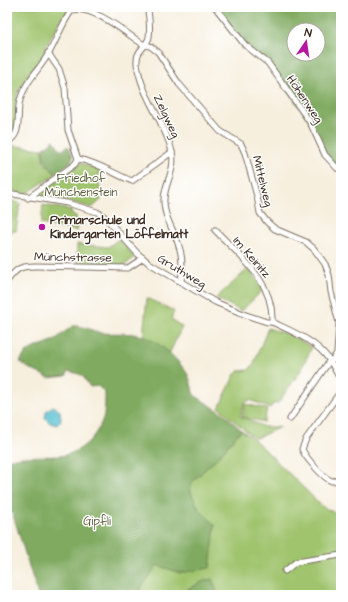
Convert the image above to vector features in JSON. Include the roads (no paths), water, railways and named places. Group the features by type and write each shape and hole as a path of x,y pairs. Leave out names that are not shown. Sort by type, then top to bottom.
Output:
{"street":[{"name":"Zelgweg","path":"147,7 149,12 148,39 138,53 137,58 143,89 162,127 172,152 174,164 164,199 167,216 178,243 182,259 183,270 181,282"},
{"name":"Höhenweg","path":"215,7 244,45 268,63 310,122 325,155 337,168 341,170"},
{"name":"Mittelweg","path":"48,53 72,10 77,9 98,14 144,45 150,46 158,52 179,84 220,131 241,144 245,152 260,213 267,222 275,229 306,242 314,249 325,264 329,275 338,323 337,353 290,419"},
{"path":"7,142 14,137 18,130 18,105 23,90 48,53 59,69 65,88 68,130 78,159"},
{"path":"78,159 93,162 99,167 132,181 172,152"},
{"path":"28,198 75,164 78,159"},
{"name":"Gruthweg","path":"7,193 28,198 67,203 97,212 104,217 143,258 181,282 215,302 246,315 267,322 272,322 301,336 315,346 330,361 341,380"},
{"name":"Im Keinitz","path":"215,230 262,281 269,298 272,311 272,322"},
{"name":"Münchstrasse","path":"7,281 15,270 21,267 128,268 143,258"},
{"path":"341,391 306,439 302,449 304,455 326,477 333,481 341,478"},
{"path":"285,571 296,562 341,555"}],"water":[{"path":"53,406 60,411 61,420 57,425 50,423 45,418 46,411"}],"place":[{"name":"Primarschule und Kindergarten Löffelmatt","path":"42,227"}],"park label":[{"name":"Friedhof Münchenstein","path":"81,185"},
{"name":"Gipfli","path":"97,521"}]}
